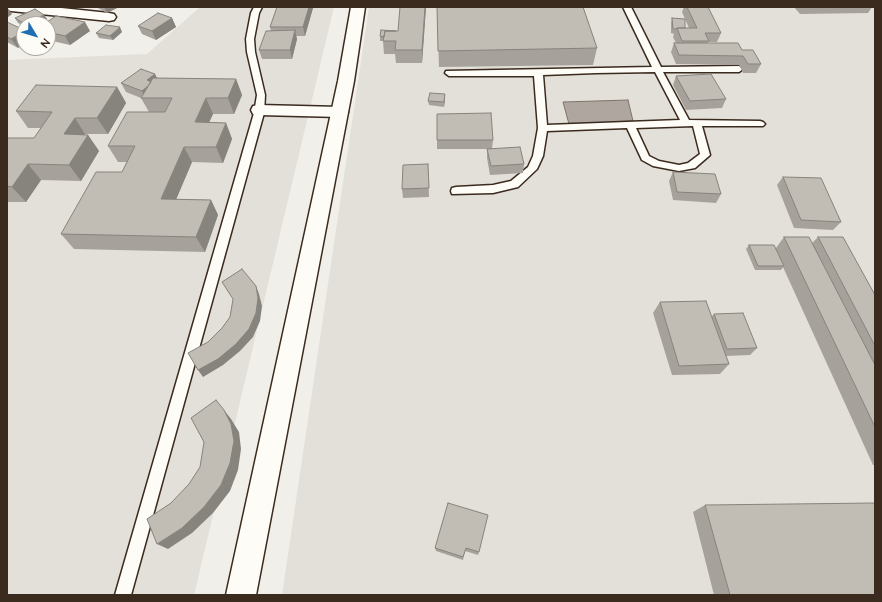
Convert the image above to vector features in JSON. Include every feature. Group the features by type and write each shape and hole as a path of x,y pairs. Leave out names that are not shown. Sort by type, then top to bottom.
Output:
{"main road":[{"path":"11,7 109,17"},
{"path":"241,595 340,112 358,7"},
{"path":"259,110 340,112"}],"lane":[{"path":"123,595 259,110 261,95 251,52 250,39 255,13 258,7"},
{"path":"627,7 686,123"},
{"path":"448,73 538,73 596,70 739,69"},
{"path":"456,191 492,189 514,184 532,169 538,156 543,128 538,73"},
{"path":"543,128 686,123 760,124"},
{"path":"630,125 645,158 657,164 678,168 691,166 705,155 697,123"}],"shaded area":[{"path":"200,7 334,7 194,595 7,595 7,60 147,54"},
{"path":"369,7 875,7 875,595 282,595"},
{"path":"628,100 633,121 569,124 563,102"}],"building":[{"path":"277,7 309,7 303,27 270,27"},
{"path":"400,7 425,7 422,50 395,50 396,41 383,41 385,31 398,31"},
{"path":"437,7 583,7 597,48 438,51"},
{"path":"687,7 708,7 721,33 705,33 709,41 682,41 677,28 697,28"},
{"path":"35,9 44,15 42,16 19,16"},
{"path":"158,13 172,18 152,31 138,26"},
{"path":"56,16 85,22 65,36 56,34"},
{"path":"672,18 685,19 685,28 673,29"},
{"path":"7,22 16,26 16,36 11,39 7,37"},
{"path":"106,25 120,27 110,36 96,33"},
{"path":"295,30 290,50 259,50 266,31"},
{"path":"381,30 396,31 385,31 384,37 380,36"},
{"path":"674,43 738,43 742,50 753,50 761,64 748,64 743,56 679,55"},
{"path":"141,69 155,74 147,80 151,82 142,91 121,83"},
{"path":"711,74 726,99 690,101 676,76"},
{"path":"153,78 236,79 228,98 206,98 195,122 226,123 216,147 184,147 161,199 211,200 196,237 61,234 96,172 122,172 135,146 108,146 127,112 165,112 172,98 141,98"},
{"path":"36,85 117,87 97,118 75,118 64,134 88,135 69,165 28,164 12,187 7,186 7,138 34,138 52,112 16,111"},
{"path":"430,93 445,94 444,102 428,101"},
{"path":"491,113 493,140 437,140 437,114"},
{"path":"520,147 524,164 491,166 487,149"},
{"path":"428,164 429,188 402,189 403,165"},
{"path":"673,172 715,174 721,194 677,192"},
{"path":"783,177 821,178 841,222 801,220"},
{"path":"784,237 809,237 875,365 875,427"},
{"path":"818,237 843,237 875,295 875,346"},
{"path":"749,245 774,245 784,266 758,266"},
{"path":"242,269 256,286 258,298 256,313 249,329 236,344 218,359 198,370 188,353 208,342 222,328 230,317 233,299 222,282"},
{"path":"706,301 729,364 679,366 660,302"},
{"path":"743,313 757,348 727,349 714,314"},
{"path":"216,400 224,410 231,424 234,441 230,463 221,485 204,507 182,528 157,544 147,519 171,503 189,484 200,467 204,442 191,418"},
{"path":"448,503 488,515 479,552 466,548 463,557 435,548"},
{"path":"875,503 875,595 730,595 705,505"}]}
